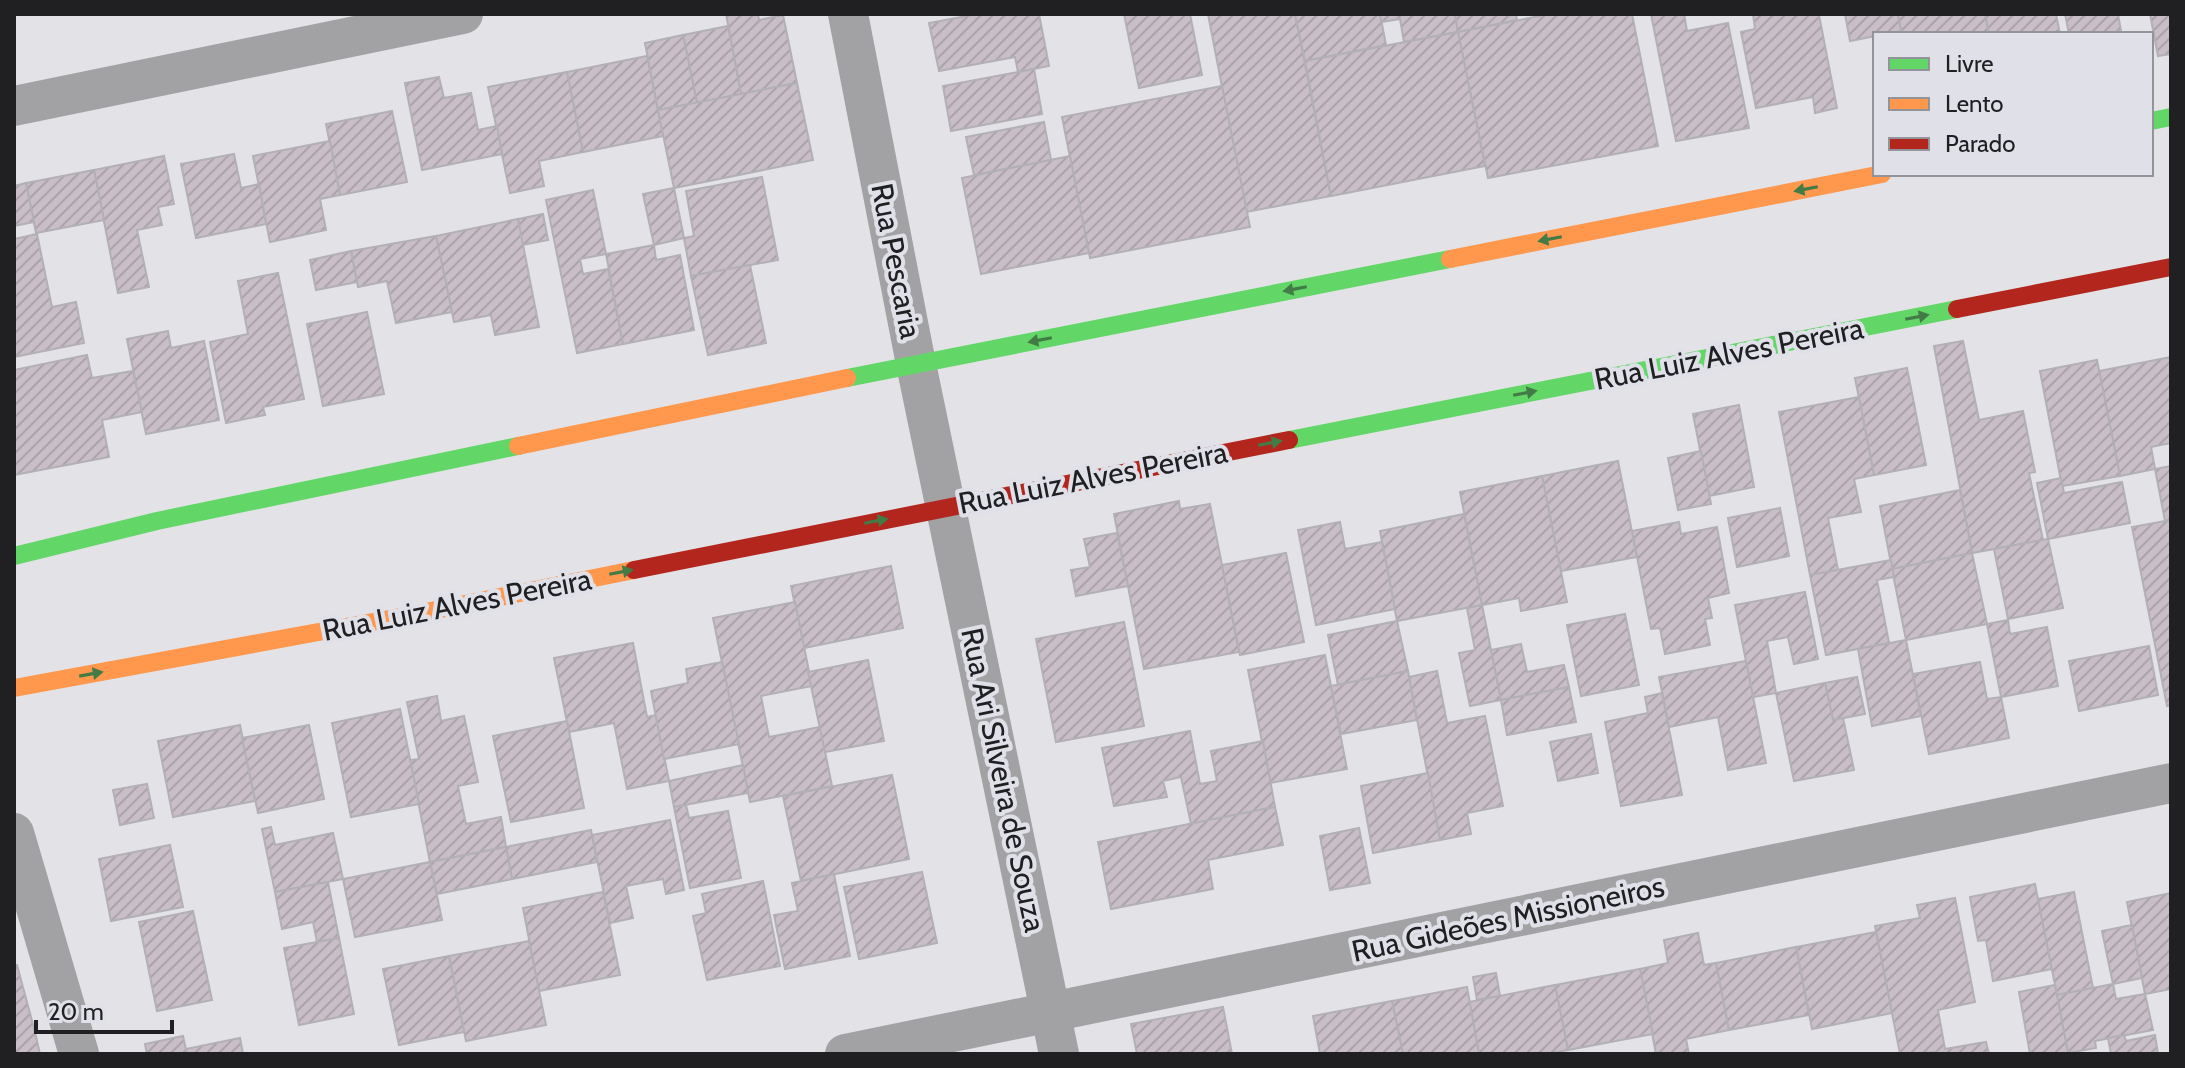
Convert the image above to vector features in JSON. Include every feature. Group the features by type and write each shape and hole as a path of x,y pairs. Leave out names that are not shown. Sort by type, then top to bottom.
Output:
{"street":[{"path":"14,106 463,14"},
{"name":"Rua Pescaria","path":"848,14 946,507"},
{"path":"14,556 157,521 916,364 1873,176"},
{"name":"Rua Luiz Alves Pereira","path":"14,688 411,615 2171,267"},
{"name":"Rua Ari Silveira de Souza","path":"946,507 1059,1054"},
{"name":"Rua Gideões Missioneiros","path":"845,1054 2171,783"},
{"path":"14,833 79,1054"}],"building":[{"path":"726,14 758,14 759,20 783,15 797,83 741,94"},
{"path":"977,14 1039,14 1049,66 1018,72 1015,57 939,71 929,23"},
{"path":"1124,14 1190,14 1202,75 1139,88"},
{"path":"1208,14 1295,14 1331,196 1246,212"},
{"path":"1295,14 1380,14 1386,45 1305,61"},
{"path":"1380,14 1455,14 1458,32 1404,42 1400,19 1381,22"},
{"path":"1455,14 1516,14 1517,20 1458,32"},
{"path":"1550,14 1632,14 1658,146 1488,178 1458,32"},
{"path":"1651,14 1684,14 1687,31 1728,23 1749,128 1676,141"},
{"path":"1753,14 1827,14 1819,15 1837,108 1815,113 1813,97 1756,108 1741,32 1755,29"},
{"path":"1845,14 1898,14 1901,31 1873,32 1873,36 1850,41"},
{"path":"1898,14 1985,14 1989,32 1902,32"},
{"path":"1985,14 2056,14 2060,32 1989,32"},
{"path":"2065,14 2118,14 2121,31 2069,32"},
{"path":"2150,14 2171,14 2171,54 2158,56"},
{"path":"728,26 741,94 697,103 683,35"},
{"path":"1458,32 1485,166 1331,196 1305,61"},
{"path":"683,35 697,103 658,110 645,43"},
{"path":"647,56 663,136 583,152 567,72"},
{"path":"1034,69 1042,114 951,131 943,86"},
{"path":"567,72 583,152 539,161 544,186 510,193 488,87"},
{"path":"439,77 444,98 471,93 478,130 497,126 502,154 422,170 405,83"},
{"path":"797,83 813,160 674,188 658,110"},
{"path":"1222,86 1250,227 1090,258 1062,117"},
{"path":"392,111 407,182 340,195 326,124"},
{"path":"1044,122 1051,160 974,175 966,137"},
{"path":"330,141 340,195 320,199 326,230 270,242 253,156"},
{"path":"234,154 241,188 259,184 266,224 196,238 181,164"},
{"path":"164,156 174,204 158,207 162,225 137,230 149,287 118,293 94,170"},
{"path":"1070,156 1089,253 981,274 962,178"},
{"path":"94,170 104,220 36,233 26,183"},
{"path":"762,177 778,260 691,276 684,238 694,236 686,191"},
{"path":"26,183 34,222 14,226 14,186"},
{"path":"674,188 684,238 654,245 643,194"},
{"path":"593,190 606,254 580,259 583,274 608,269 623,344 577,353 546,200"},
{"path":"543,214 548,240 522,245 518,219"},
{"path":"518,219 539,327 495,335 491,315 454,322 436,236"},
{"path":"37,234 52,307 76,302 84,343 14,357 14,239"},
{"path":"436,236 452,312 396,323 387,281 358,287 351,251"},
{"path":"654,245 656,260 680,255 694,330 623,344 606,254"},
{"path":"351,251 357,282 316,290 310,260"},
{"path":"750,265 766,343 708,355 691,276"},
{"path":"278,273 304,399 263,407 265,415 226,423 210,342 248,334 238,281"},
{"path":"367,312 384,394 323,406 307,324"},
{"path":"168,331 171,348 204,341 219,420 146,434 127,339"},
{"path":"1963,341 1979,420 2023,411 2035,472 2029,473 2043,540 1972,553 1934,346"},
{"path":"87,355 92,378 133,371 142,412 102,420 109,457 14,475 14,370"},
{"path":"2171,357 2171,443 2151,447 2155,469 2120,476 2099,371"},
{"path":"2097,360 2120,476 2062,486 2040,371"},
{"path":"1907,368 1926,465 1874,475 1855,378"},
{"path":"1859,397 1874,475 1854,479 1861,512 1828,518 1838,570 1810,575 1779,412"},
{"path":"1739,405 1754,487 1709,496 1693,414"},
{"path":"1701,451 1711,504 1678,510 1668,458"},
{"path":"1618,461 1637,557 1561,571 1542,476"},
{"path":"2171,466 2171,520 2165,521 2155,469"},
{"path":"1542,476 1567,602 1521,611 1519,598 1482,605 1460,492"},
{"path":"2061,478 2064,493 2122,482 2130,523 2048,539 2037,483"},
{"path":"1960,490 1972,553 1892,569 1880,506"},
{"path":"1179,501 1180,509 1210,504 1239,652 1144,669 1114,514"},
{"path":"1780,508 1789,556 1737,567 1728,518"},
{"path":"1464,514 1482,605 1397,621 1380,531"},
{"path":"2171,520 2171,705 2167,706 2132,527"},
{"path":"1340,522 1345,549 1382,542 1395,609 1316,625 1298,530"},
{"path":"1679,522 1681,534 1717,527 1729,593 1708,598 1712,618 1705,619 1710,645 1665,654 1660,628 1651,629 1632,531"},
{"path":"1117,533 1128,586 1076,596 1071,570 1090,567 1084,539"},
{"path":"2048,539 2063,608 2008,619 1994,549"},
{"path":"1286,553 1304,642 1240,655 1222,565"},
{"path":"1972,553 1987,624 1906,640 1892,569"},
{"path":"1891,560 1894,577 1877,580 1889,643 1826,655 1810,575"},
{"path":"891,566 903,628 804,648 791,586"},
{"path":"1805,592 1818,659 1794,664 1788,637 1767,641 1776,693 1753,697 1735,605"},
{"path":"795,602 812,686 761,696 769,737 820,727 832,786 750,802 713,618"},
{"path":"1482,605 1501,700 1470,706 1459,653 1475,650 1467,608"},
{"path":"1625,614 1639,685 1581,696 1567,625"},
{"path":"2008,620 2010,634 2047,627 2058,686 2001,697 1987,624"},
{"path":"1397,621 1408,671 1338,685 1328,635"},
{"path":"1124,622 1144,726 1056,742 1036,639"},
{"path":"1906,640 1921,716 1872,726 1858,649"},
{"path":"633,643 647,717 656,715 669,781 627,789 614,723 569,732 554,658"},
{"path":"1521,644 1527,672 1564,665 1569,687 1501,700 1491,650"},
{"path":"2149,646 2158,695 2079,711 2069,661"},
{"path":"1325,655 1347,769 1270,783 1248,670"},
{"path":"868,660 884,741 825,752 808,672"},
{"path":"1746,661 1766,763 1728,770 1718,717 1669,727 1659,677"},
{"path":"722,662 739,744 664,759 651,691 688,683 686,669"},
{"path":"1980,662 1987,699 2001,697 2009,738 1929,754 1913,674"},
{"path":"1408,671 1417,720 1341,734 1331,686"},
{"path":"1437,671 1447,723 1485,716 1503,806 1467,813 1471,834 1440,840 1409,677"},
{"path":"1857,677 1865,714 1833,720 1825,683"},
{"path":"1825,683 1833,720 1843,718 1854,770 1794,781 1776,693"},
{"path":"1569,687 1576,722 1507,735 1501,700"},
{"path":"1662,693 1682,795 1621,806 1605,722 1648,713 1645,697"},
{"path":"437,696 441,721 464,716 478,782 458,786 466,824 501,817 506,847 430,862 410,760 419,759 407,702"},
{"path":"400,709 419,804 351,817 332,723"},
{"path":"567,721 584,808 511,822 493,736"},
{"path":"240,725 255,801 173,817 158,741"},
{"path":"309,725 324,799 258,813 242,738"},
{"path":"1190,731 1200,784 1217,781 1211,751 1263,741 1275,807 1191,824 1181,777 1163,781 1167,797 1114,806 1102,748"},
{"path":"1591,734 1598,773 1558,781 1550,742"},
{"path":"743,765 748,793 674,807 669,781"},
{"path":"1428,773 1440,840 1373,853 1361,786"},
{"path":"892,775 909,859 801,881 783,796"},
{"path":"147,784 154,818 120,825 113,790"},
{"path":"686,805 689,818 728,811 741,878 690,888 674,807"},
{"path":"1275,807 1283,845 1208,860 1213,889 1111,909 1098,842"},
{"path":"670,820 684,890 666,894 663,879 626,886 633,918 610,923 592,835"},
{"path":"271,827 275,845 333,833 343,879 275,892 262,829"},
{"path":"1359,828 1370,883 1330,890 1320,836"},
{"path":"591,830 597,862 512,879 506,847"},
{"path":"170,845 183,907 111,921 99,859"},
{"path":"506,847 512,879 437,894 430,862"},
{"path":"430,862 442,920 355,937 343,879"},
{"path":"922,872 937,943 859,959 844,887"},
{"path":"834,874 850,956 785,969 774,915 798,911 792,883"},
{"path":"763,881 780,966 707,980 693,916 706,913 702,894"},
{"path":"328,882 339,938 317,942 313,922 282,929 275,892"},
{"path":"2035,884 2052,969 1993,981 1986,940 1978,941 1970,897"},
{"path":"603,892 620,975 539,991 523,908"},
{"path":"2074,892 2093,988 2057,995 2038,899"},
{"path":"2171,893 2171,989 2145,994 2127,902"},
{"path":"1955,898 1975,1002 1938,1010 1945,1049 1986,1042 1989,1054 1900,1054 1875,926 1920,918 1917,905"},
{"path":"193,911 212,1000 157,1011 139,922"},
{"path":"2132,925 2142,978 2113,984 2102,931"},
{"path":"1876,932 1892,1013 1812,1029 1796,947"},
{"path":"1698,933 1704,965 1716,963 1729,1030 1686,1039 1689,1054 1656,1054 1640,969 1668,963 1664,940"},
{"path":"339,938 354,1014 299,1025 284,948"},
{"path":"529,941 546,1025 466,1041 449,956"},
{"path":"1796,947 1809,1015 1729,1030 1716,963"},
{"path":"449,956 464,1032 399,1045 383,969"},
{"path":"17,965 40,1054 14,1054 14,966"},
{"path":"1640,969 1653,1034 1568,1050 1555,985"},
{"path":"1496,973 1500,996 1477,1000 1473,977"},
{"path":"2113,984 2116,999 2145,994 2153,1030 2095,1041 2096,1048 2068,1053 2057,995"},
{"path":"1555,985 1568,1050 1547,1054 1479,1054 1469,1002"},
{"path":"2055,985 2068,1053 2030,1054 2019,992"},
{"path":"1467,987 1479,1054 1403,1054 1392,1001"},
{"path":"1392,1001 1403,1054 1320,1054 1313,1016"},
{"path":"1223,1007 1232,1054 1137,1054 1131,1024"},
{"path":"2124,1035 2126,1041 2155,1035 2158,1054 2111,1054 2108,1038"},
{"path":"183,1036 187,1054 147,1054 145,1044"},
{"path":"240,1038 243,1054 187,1054 186,1049"}],"traffic: fast":[{"path":"2153,121 2171,117"},
{"path":"847,378 1450,259"},
{"path":"1289,440 1957,309"},
{"path":"14,556 157,521 518,446"}],"traffic: slow":[{"path":"1450,259 1873,176"},
{"path":"518,446 847,378"},
{"path":"14,688 411,615 634,570"}],"traffic: jam":[{"path":"1957,309 2171,267"},
{"path":"634,570 1289,440"}]}
